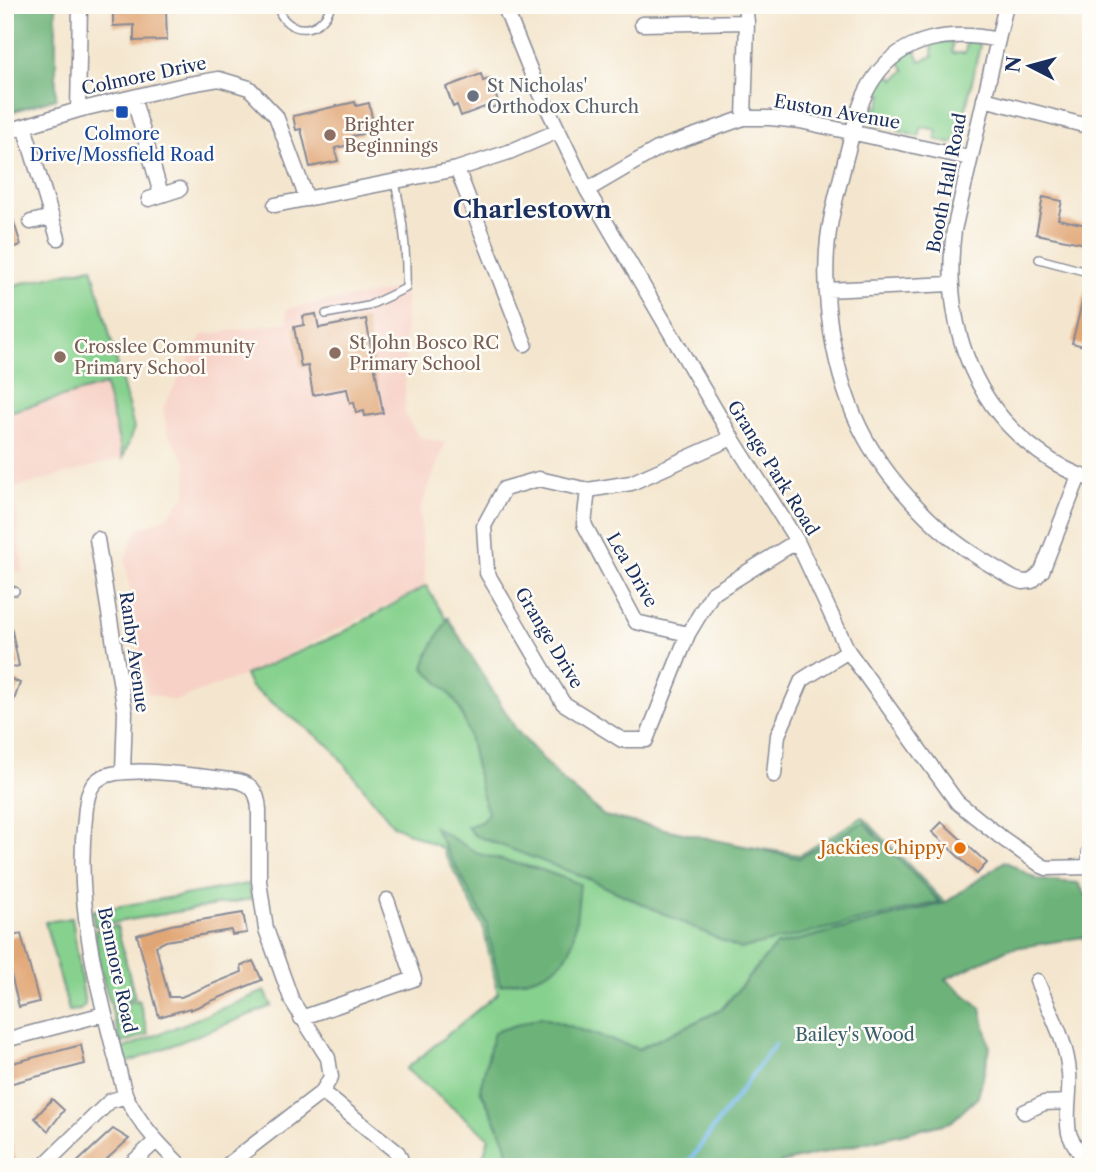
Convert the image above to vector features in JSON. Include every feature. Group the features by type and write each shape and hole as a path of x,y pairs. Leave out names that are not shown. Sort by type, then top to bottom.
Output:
{"street":[{"path":"78,110 80,5"},
{"name":"Grange Park Road","path":"504,5 558,131 587,190 732,438 797,541 848,652 957,802 1042,866 1091,867"},
{"path":"744,118 747,22 745,5"},
{"name":"Booth Hall Road","path":"1006,5 954,230 950,284 957,328 976,379 1005,421 1029,445 1085,478"},
{"path":"642,24 747,22"},
{"path":"998,40 982,36 925,39 902,50 874,77 863,98 853,131 828,240 827,290 832,334 841,376 855,416 871,448 929,518 964,548 1014,579 1032,581 1042,571 1085,478"},
{"name":"Colmore Drive","path":"5,132 78,110 219,79 249,88 276,116 307,199"},
{"path":"133,97 155,197 180,189"},
{"path":"984,99 1091,127"},
{"name":"Euston Avenue","path":"587,190 659,148 744,118 800,121 969,158"},
{"path":"24,126 58,237"},
{"path":"275,205 457,169 509,152 558,131"},
{"path":"457,169 525,344"},
{"path":"31,222 52,217"},
{"path":"827,290 950,284"},
{"name":"Grange Drive","path":"732,438 631,483 589,490 539,479 504,489 484,526 487,573 563,703 622,740 646,740 688,634 712,594 797,541"},
{"name":"Lea Drive","path":"589,490 584,524 636,622 688,634"},
{"name":"Ranby Avenue","path":"97,539 125,712 123,771"},
{"path":"774,775 778,735 802,680 848,652"},
{"name":"Benmore Road","path":"183,1167 156,1142 127,1096 93,967 84,910 83,829 92,785 104,776 123,771 231,780 242,781 254,789 259,801 259,881 266,929 286,989 330,1065 331,1077 322,1092"},
{"path":"1091,852 1091,867"},
{"path":"302,1018 414,979 387,900"},
{"path":"1037,981 1062,1043 1069,1071 1070,1136 1085,1159 1086,1167"},
{"path":"1034,1015 1049,1010"},
{"path":"5,1040 104,1014"},
{"path":"225,1167 322,1092 398,1153 404,1167"},
{"path":"42,1167 110,1101 127,1096"},
{"path":"1024,1112 1044,1103 1068,1102"},
{"path":"128,1167 156,1142"}],"lane":[{"path":"277,5 282,18 288,24 305,29 322,22 331,5"},
{"path":"326,314 368,306 406,288 407,266 395,183"},
{"path":"1039,259 1091,274"},
{"path":"5,588 15,591"}],"shaded area":[{"name":"Crosslee Community Primary School","path":"92,267 134,428 123,458 14,488 23,572 5,569 5,287"},
{"path":"406,288 405,415 418,436 445,443 420,511 426,586 245,675 175,701 147,693 125,560 136,530 167,517 186,495 187,463 168,434 163,408 202,335 288,322 286,309"}],"green space":[{"path":"5,5 56,5 56,98 5,114"},
{"path":"953,41 952,53 965,53 967,41 977,42 980,46 959,139 951,144 935,139 937,130 922,127 919,137 898,131 901,121 887,118 883,127 863,119 866,103 878,108 883,95 871,88 886,71 895,80 905,70 898,60 915,48 920,61 933,56 931,42"},
{"path":"92,267 134,428 123,458 105,385 5,413 5,287"},
{"path":"426,586 516,734 582,804 616,826 800,855 863,817 945,903 775,946 721,1010 638,1049 541,1017 480,1090 505,1140 511,1167 480,1167 489,1138 406,1069 498,993 483,926 442,848 394,826 330,746 250,686 245,675 340,634"},
{"path":"448,618 517,731 561,779 604,816 799,858 864,822 940,902 740,949 586,878 474,835 467,827 483,821 488,813 466,726 455,701 424,668 429,652"},
{"path":"434,827 479,854 542,870 580,884 572,943 565,958 558,965 540,975 500,985 486,922"},
{"name":"Bailey's Wood","path":"1005,861 1038,880 1078,883 1091,903 1091,955 1083,937 1008,949 946,979 981,1008 990,1048 978,1097 951,1122 781,1163 778,1167 511,1167 505,1140 480,1089 494,1032 541,1017 639,1049 721,1010 775,946 945,903"},
{"path":"248,884 252,899 94,926 92,911"},
{"path":"72,918 85,1005 80,1010 69,1011 45,922"},
{"path":"117,926 135,998 110,1004 100,967 95,930"},
{"path":"265,991 272,1006 127,1063 122,1049"},
{"path":"139,1000 148,1034 121,1044 111,1007"}],"building":[{"path":"113,5 142,5 142,11 166,10 167,40 134,41 134,25 113,26"},
{"name":"St Nicholas' Orthodox Church","path":"481,74 483,81 490,79 499,105 488,109 487,106 461,116 457,105 453,107 446,87"},
{"name":"Brighter Beginnings","path":"355,102 356,106 369,103 373,122 360,125 362,134 352,136 354,144 335,148 338,161 310,167 301,129 296,130 293,116"},
{"path":"1043,197 1062,201 1058,219 1091,226 1091,245 1036,234"},
{"path":"8,203 21,245 8,249 5,239 5,204"},
{"path":"1087,283 1091,284 1091,348 1072,343"},
{"name":"St John Bosco RC Primary School","path":"316,314 319,328 366,319 383,413 365,416 364,411 356,413 354,402 350,403 347,389 313,395 308,366 301,367 294,327 304,325 303,316"},
{"path":"5,621 10,621 19,666 5,669"},
{"path":"5,676 20,683 7,720 5,720"},
{"path":"942,822 987,863 977,874 932,832"},
{"path":"243,913 247,933 232,935 231,930 166,941 156,946 169,997 181,997 242,972 241,966 253,961 262,980 190,1010 159,1017 137,935 171,925"},
{"path":"21,934 39,1002 19,1007 5,951 5,938"},
{"path":"81,1045 85,1064 5,1085 5,1065"},
{"path":"52,1099 64,1110 48,1131 35,1118"},
{"path":"113,1129 129,1139 107,1159 109,1161 101,1167 72,1167"},
{"path":"9,1134 17,1167 5,1167 5,1135"}],"waterway":[{"path":"685,1167 775,1044"}],"place":[{"name":"St Nicholas' Orthodox Church","path":"473,96"},
{"name":"Colmore Drive/Mossfield Road","path":"122,112"},
{"name":"Brighter Beginnings","path":"330,135"},
{"name":"St John Bosco RC Primary School","path":"335,353"},
{"name":"Crosslee Community Primary School","path":"60,357"},
{"name":"Jackies Chippy","path":"960,848"}],"district":[{"name":"Charlestown","path":"532,209"}]}
